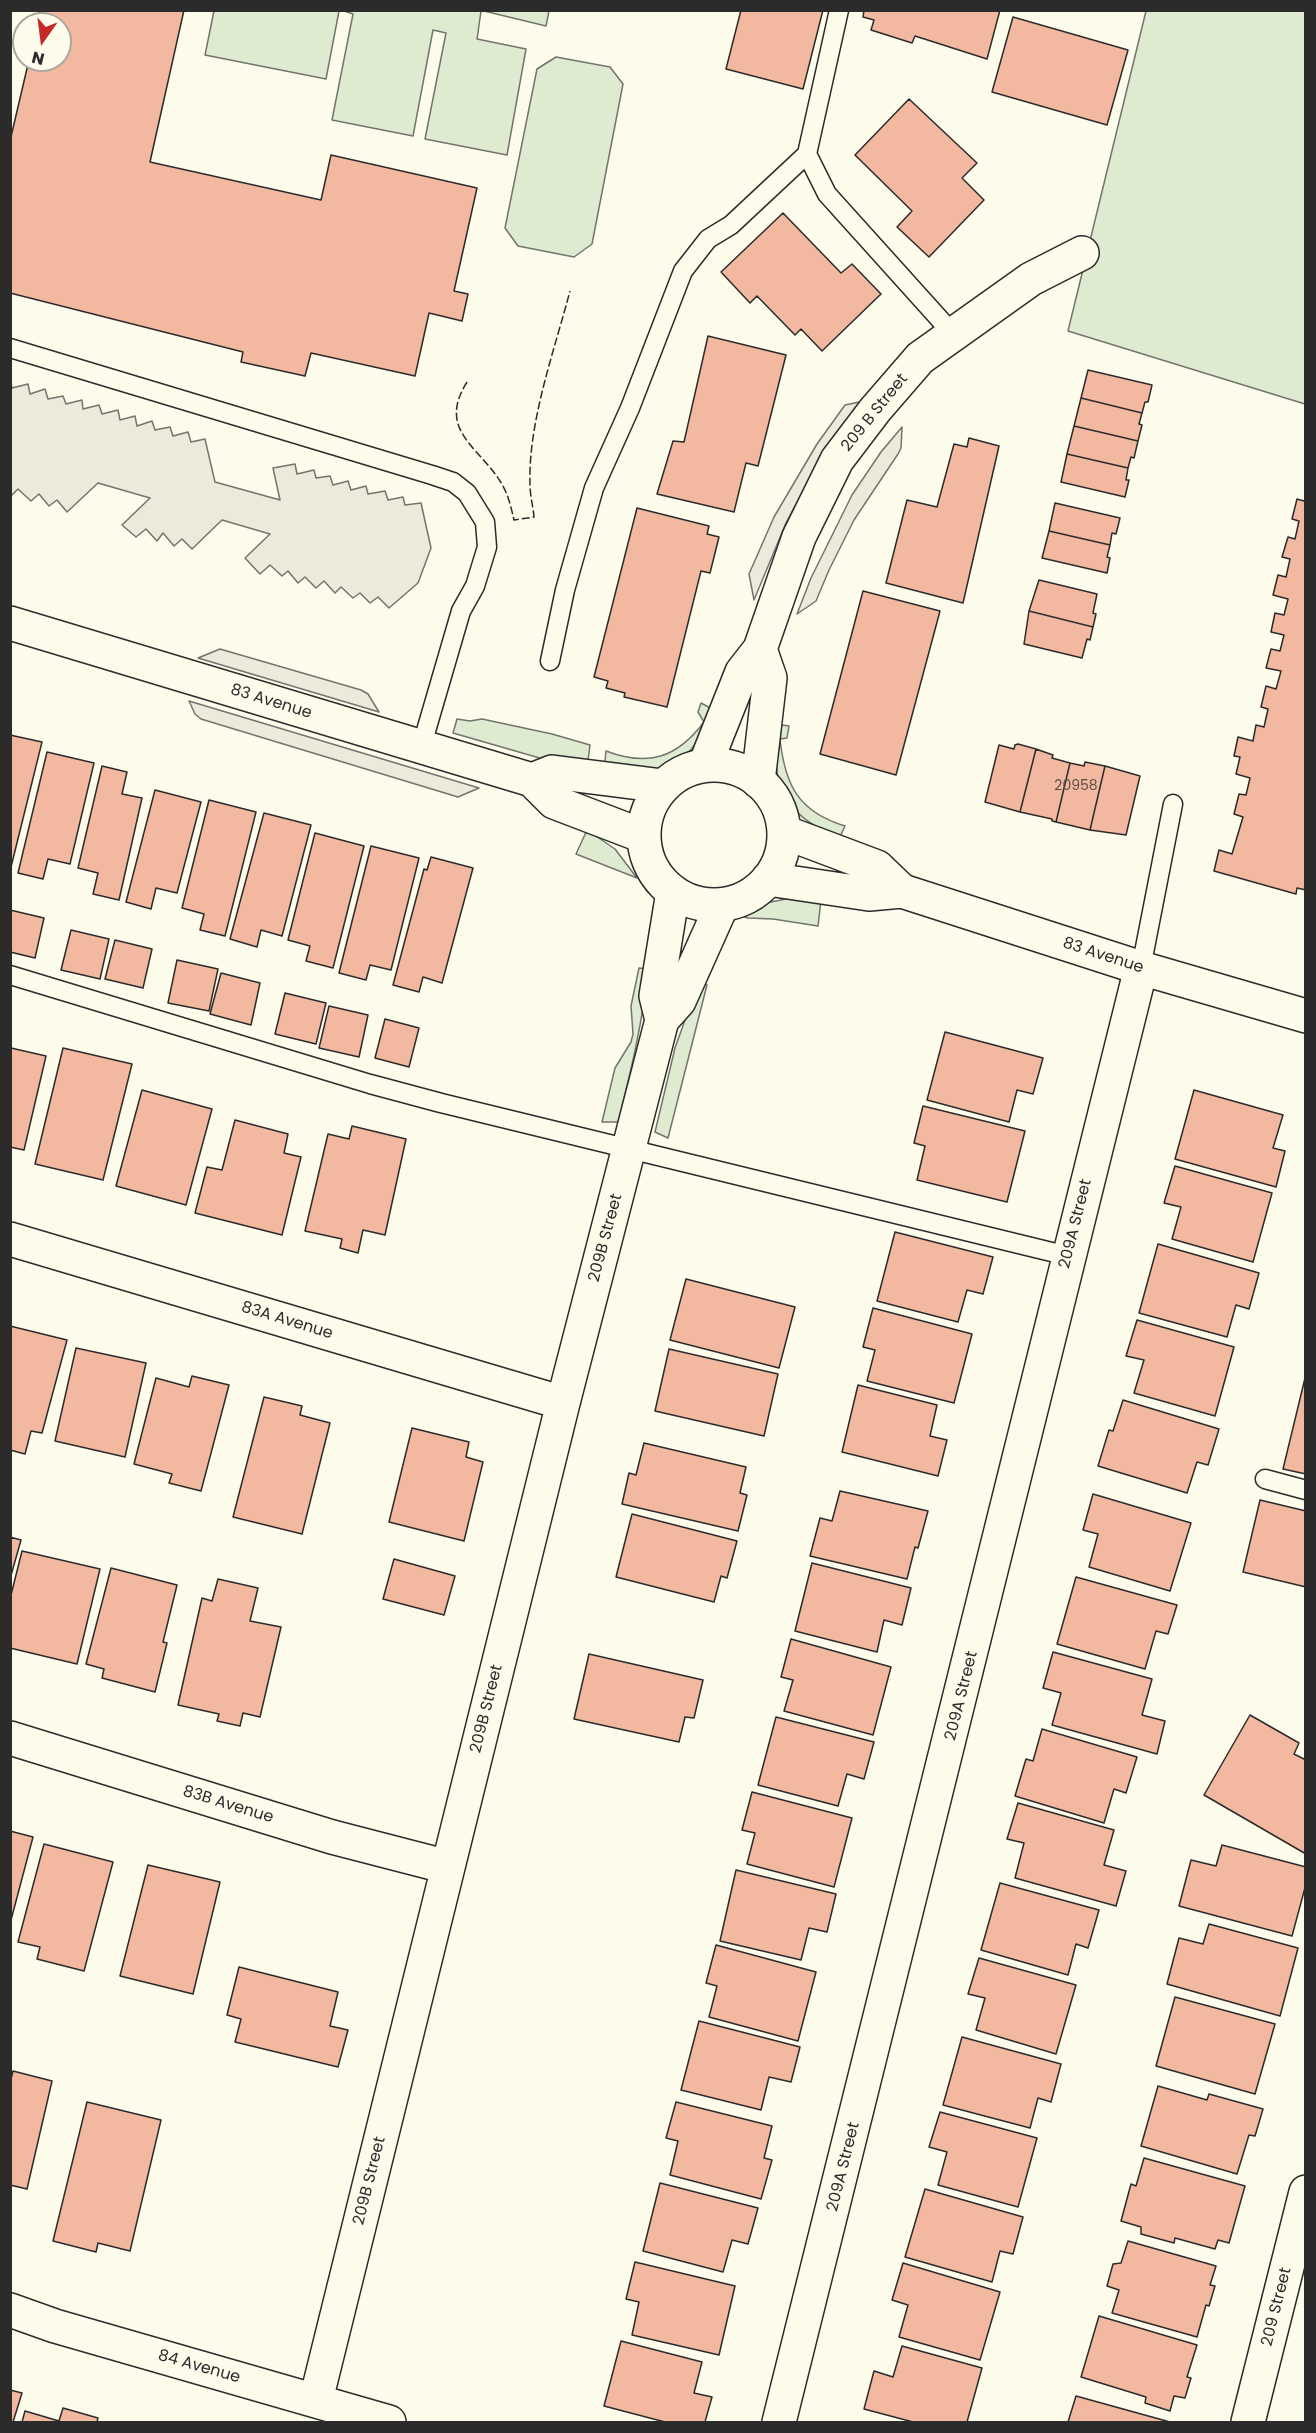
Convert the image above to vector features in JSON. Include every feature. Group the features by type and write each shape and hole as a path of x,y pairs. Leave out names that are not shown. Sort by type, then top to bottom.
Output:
{"street":[{"name":"209 B Street","path":"705,765 742,672 760,649 799,537 837,460 875,410 920,358 1030,279 1082,253"},
{"name":"83 Avenue","path":"10,623 532,780 554,802 644,836"},
{"path":"758,780 770,678 760,649"},
{"path":"705,765 724,766 741,771 758,780 771,795 780,812 784,832 783,849 768,879 755,892 722,905 705,905 688,901 673,892 658,877 652,867 647,857 644,836 645,818 652,801 663,786 683,773 705,765"},
{"name":"83 Avenue","path":"532,780 552,772 663,786"},
{"name":"83 Avenue","path":"784,832 878,867 902,891"},
{"name":"83 Avenue","path":"768,879 869,894 902,891 1141,968 1305,1016"},
{"name":"209B Street","path":"662,1020 656,996 673,892"},
{"name":"209B Street","path":"316,2400 563,1403 662,1020 679,1001 722,905"},
{"name":"209A Street","path":"780,2422 1006,1520 1068,1256 1141,968"},
{"name":"83A Avenue","path":"10,1239 563,1403"},
{"name":"83B Avenue","path":"10,1738 332,1837 448,1867"},
{"name":"209 Street","path":"1248,2422 1300,2233 1305,2192"},
{"name":"84 Avenue","path":"10,2310 55,2326 389,2422"}],"lane":[{"path":"550,661 565,590 591,497 630,408 683,271 708,239 731,225 807,154 839,10"},
{"path":"807,154 827,194 954,335"},
{"path":"10,348 432,475 453,482 467,493 485,522 487,547 475,586 461,611 421,748"},
{"path":"1141,968 1173,804"},
{"path":"10,975 370,1084 441,1103 630,1147 1068,1256"},
{"path":"1264,1479 1305,1490"}],"green space":[{"path":"214,11 339,11 326,79 205,55"},
{"path":"344,11 481,11 477,39 526,49 507,155 425,139 446,33 433,30 413,136 332,120 353,14"},
{"path":"484,11 549,11 546,26"},
{"path":"1146,11 1305,11 1305,404 1068,331"},
{"path":"556,57 610,67 623,84 592,244 574,257 518,246 505,228 537,69"},
{"path":"701,703 714,710 699,739 676,763 667,769 650,773 604,771 606,751 621,756 648,758 661,756 683,744 704,722 698,712"},
{"path":"457,719 470,721 482,719 552,734 590,745 587,768 550,761 453,733"},
{"path":"775,724 789,726 787,738 780,739 786,770 797,795 816,813 845,826 839,839 804,818 792,807 784,795 776,765"},
{"path":"587,830 615,849 637,878 576,854"},
{"path":"791,898 821,900 818,926 738,915 751,906"},
{"path":"639,968 648,969 646,988 640,1027 618,1122 602,1122 615,1068 631,1042 633,1034 631,1006"},
{"path":"699,981 707,985 668,1138 655,1132 675,1048"}],"shaded area":[{"path":"11,382 12,388 28,384 30,394 45,389 48,399 63,396 66,404 82,400 83,409 99,405 102,414 118,410 120,420 135,416 137,426 152,421 155,430 170,427 173,436 188,432 191,442 205,439 215,482 280,500 273,468 295,464 297,474 314,470 316,478 330,476 333,485 348,481 351,490 366,486 368,494 385,491 388,500 403,497 405,505 421,503 431,548 418,583 389,608 378,597 370,603 360,593 353,598 341,587 335,593 324,581 316,588 305,577 298,583 288,571 282,576 270,565 260,574 245,558 270,534 222,520 192,549 182,539 174,546 163,533 157,541 146,529 136,537 122,525 150,498 98,483 67,512 57,500 49,506 39,494 31,501 18,489 12,495 10,493"},
{"path":"864,401 808,482 786,523 754,600 749,574 774,517 817,444 845,405"},
{"path":"902,427 901,448 854,520 816,601 797,614 811,578 852,495 881,452"},
{"path":"220,649 361,690 368,694 379,712 198,658"},
{"path":"189,701 479,788 458,797 201,719 195,714"}],"building":[{"path":"40,10 184,10 150,162 321,200 331,155 477,188 454,291 468,294 462,321 429,313 415,376 311,353 305,376 241,362 243,352 10,293 10,141 26,72 72,72 72,12 40,12"},
{"path":"741,10 823,10 803,89 726,69"},
{"path":"864,10 1000,10 987,59 915,36 912,43 871,30 874,20 863,17"},
{"path":"1013,17 1128,50 1107,125 992,92"},
{"path":"909,99 977,163 962,178 984,200 929,257 897,227 912,211 855,155"},
{"path":"783,213 841,273 852,264 881,294 822,351 801,329 795,335 757,296 750,303 721,272"},
{"path":"708,336 786,355 758,466 746,463 734,512 657,494 673,441 684,442"},
{"path":"1088,370 1152,385 1148,402 1145,402 1142,413 1081,398"},
{"path":"1081,398 1142,413 1138,441 1074,426"},
{"path":"1074,426 1138,441 1134,458 1131,457 1128,468 1067,454"},
{"path":"969,438 999,446 963,603 886,583 907,500 937,507 954,444 967,447"},
{"path":"1067,454 1128,468 1126,480 1129,480 1125,497 1061,482"},
{"path":"1306,497 1306,890 1297,888 1296,894 1214,871 1219,850 1232,854 1243,817 1234,814 1239,794 1246,795 1250,778 1236,774 1240,757 1234,756 1238,737 1253,741 1256,725 1264,727 1268,709 1261,707 1266,686 1276,689 1281,671 1266,668 1271,649 1280,651 1284,635 1271,632 1275,613 1284,615 1288,599 1273,595 1278,575 1286,577 1290,559 1282,557 1288,537 1295,539 1299,521 1292,519 1297,499 1304,501"},
{"path":"1055,503 1120,518 1116,534 1112,533 1110,545 1049,531"},
{"path":"637,508 709,526 707,534 719,537 710,573 701,571 667,707 624,697 625,693 606,688 608,681 594,677"},
{"path":"1049,531 1110,545 1107,573 1042,558"},
{"path":"1039,580 1097,594 1093,627 1029,611"},
{"path":"863,591 940,611 896,775 820,754"},
{"path":"1029,611 1093,627 1082,658 1024,644"},
{"path":"10,735 42,742 11,867 10,867"},
{"path":"1018,744 1036,749 1020,812 985,802 999,745 1014,749"},
{"path":"1036,749 1053,755 1052,758 1070,763 1056,822 1052,819 1020,812"},
{"path":"47,752 94,763 70,864 48,859 43,879 18,873"},
{"path":"1085,762 1105,766 1090,830 1056,822 1070,763 1084,766"},
{"path":"102,766 127,772 122,794 142,798 119,900 93,894 98,873 78,868"},
{"path":"1105,766 1140,776 1126,835 1090,830"},
{"path":"155,790 201,802 177,893 156,888 151,909 126,902"},
{"path":"209,800 256,812 225,936 200,930 204,914 182,908"},
{"path":"264,813 311,825 282,936 261,930 257,947 230,939"},
{"path":"315,833 364,846 333,968 306,961 310,946 288,940"},
{"path":"371,846 419,858 391,970 370,965 366,980 339,973"},
{"path":"431,857 473,868 442,983 423,977 419,992 393,985 424,869 427,870"},
{"path":"10,910 44,918 35,958 10,952"},
{"path":"71,930 109,939 100,979 61,970"},
{"path":"115,940 152,949 143,988 105,979"},
{"path":"177,960 218,969 209,1011 168,1003"},
{"path":"221,973 260,983 251,1025 210,1014"},
{"path":"285,993 326,1003 316,1044 275,1034"},
{"path":"329,1006 368,1015 359,1057 319,1048"},
{"path":"385,1019 419,1028 409,1067 375,1058"},
{"path":"945,1032 1043,1058 1033,1094 1017,1090 1009,1122 927,1100"},
{"path":"10,1041 11,1048 46,1056 24,1150 10,1147"},
{"path":"63,1048 132,1064 103,1180 35,1164"},
{"path":"142,1090 212,1109 186,1205 116,1186"},
{"path":"1194,1090 1283,1115 1273,1148 1285,1151 1276,1187 1175,1159"},
{"path":"923,1106 1025,1131 1007,1202 917,1180 925,1146 914,1143"},
{"path":"235,1120 288,1134 284,1153 301,1157 282,1235 195,1213 207,1167 222,1170"},
{"path":"352,1126 406,1139 385,1235 363,1230 358,1253 340,1248 342,1239 305,1231 328,1134 349,1139"},
{"path":"1175,1166 1272,1193 1253,1262 1172,1239 1181,1207 1164,1203"},
{"path":"895,1232 993,1257 983,1294 967,1290 958,1322 877,1301"},
{"path":"1158,1244 1259,1273 1249,1309 1236,1305 1227,1337 1139,1313"},
{"path":"686,1279 795,1307 779,1368 670,1340"},
{"path":"873,1308 972,1334 954,1403 867,1381 875,1350 863,1347"},
{"path":"1137,1320 1234,1347 1215,1416 1134,1393 1144,1360 1126,1356"},
{"path":"10,1326 67,1340 42,1433 31,1431 25,1454 10,1450"},
{"path":"76,1348 146,1363 125,1457 55,1441"},
{"path":"669,1349 778,1374 764,1436 655,1411"},
{"path":"1306,1374 1306,1474 1283,1469"},
{"path":"192,1376 229,1385 201,1491 169,1483 172,1474 134,1464 156,1378 189,1387"},
{"path":"858,1385 937,1405 930,1436 947,1440 938,1476 842,1452"},
{"path":"264,1397 302,1406 300,1415 330,1423 302,1534 233,1517"},
{"path":"1123,1400 1219,1429 1208,1465 1197,1462 1187,1493 1098,1466 1109,1430 1113,1431"},
{"path":"412,1428 469,1442 466,1457 483,1462 464,1541 389,1522"},
{"path":"644,1443 746,1467 740,1493 747,1495 738,1531 622,1504 629,1473 636,1475"},
{"path":"840,1491 928,1511 907,1579 810,1556 820,1518 832,1521"},
{"path":"1093,1494 1191,1523 1170,1591 1089,1567 1098,1534 1083,1530"},
{"path":"1260,1500 1306,1511 1306,1587 1243,1572"},
{"path":"632,1514 737,1541 727,1578 721,1576 714,1602 616,1577"},
{"path":"10,1537 21,1540 10,1579"},
{"path":"22,1551 100,1569 77,1664 10,1648 10,1599"},
{"path":"394,1559 455,1576 444,1615 383,1599"},
{"path":"812,1563 911,1588 902,1625 884,1620 877,1652 795,1631"},
{"path":"111,1568 177,1585 163,1642 167,1643 155,1692 102,1678 104,1669 86,1664"},
{"path":"1076,1577 1177,1605 1168,1634 1156,1631 1145,1669 1057,1644"},
{"path":"218,1579 258,1588 250,1621 281,1627 260,1717 243,1713 240,1726 217,1721 219,1714 178,1705 202,1598 212,1601"},
{"path":"791,1639 891,1667 873,1735 784,1711 793,1680 781,1677"},
{"path":"1053,1652 1152,1679 1142,1715 1165,1721 1157,1754 1052,1725 1061,1693 1043,1688"},
{"path":"589,1654 703,1680 694,1718 685,1717 679,1742 574,1719"},
{"path":"1250,1715 1299,1743 1294,1754 1306,1760 1306,1854 1204,1795"},
{"path":"776,1717 874,1742 864,1779 847,1774 838,1806 758,1785"},
{"path":"1042,1729 1137,1757 1126,1793 1114,1789 1104,1823 1015,1796 1026,1759 1033,1761"},
{"path":"752,1792 852,1818 834,1887 747,1864 755,1833 742,1830"},
{"path":"1018,1803 1114,1830 1104,1865 1126,1871 1116,1906 1015,1878 1024,1843 1007,1839"},
{"path":"10,1831 33,1837 11,1920 10,1920"},
{"path":"44,1844 113,1862 84,1971 37,1959 40,1947 18,1942"},
{"path":"1222,1845 1306,1867 1306,1884 1292,1936 1179,1906 1191,1860 1216,1866"},
{"path":"148,1865 220,1882 193,1994 120,1976"},
{"path":"736,1870 836,1894 827,1932 809,1928 801,1960 720,1941"},
{"path":"1000,1883 1099,1910 1088,1948 1076,1944 1068,1975 981,1950"},
{"path":"1209,1924 1298,1948 1280,2016 1167,1984 1179,1938 1203,1944"},
{"path":"716,1945 816,1972 798,2041 709,2017 717,1986 706,1983"},
{"path":"979,1958 1076,1985 1056,2054 976,2030 985,1998 968,1994"},
{"path":"239,1967 338,1992 330,2026 348,2030 338,2067 235,2042 241,2019 227,2015"},
{"path":"1175,1997 1275,2024 1255,2094 1156,2066"},
{"path":"699,2021 800,2047 791,2082 769,2077 761,2110 681,2090"},
{"path":"962,2037 1061,2064 1051,2102 1038,2098 1030,2128 943,2105"},
{"path":"13,2071 52,2081 27,2189 10,2185 10,2083"},
{"path":"1158,2086 1207,2100 1209,2094 1263,2109 1255,2136 1249,2135 1237,2174 1141,2146"},
{"path":"87,2102 161,2120 130,2251 98,2243 96,2252 53,2241"},
{"path":"676,2102 772,2126 764,2158 772,2160 761,2199 670,2175 678,2141 666,2138"},
{"path":"940,2112 1037,2138 1018,2207 938,2185 947,2152 929,2147"},
{"path":"1144,2158 1245,2186 1229,2243 1218,2240 1215,2249 1175,2238 1174,2243 1141,2234 1141,2227 1121,2221 1131,2184 1136,2186"},
{"path":"660,2183 758,2208 748,2244 732,2240 723,2272 643,2251"},
{"path":"925,2189 1023,2217 1013,2254 1000,2251 992,2282 905,2257"},
{"path":"1128,2241 1216,2266 1210,2285 1215,2286 1209,2306 1206,2305 1197,2337 1112,2313 1119,2290 1107,2286 1113,2264 1121,2263"},
{"path":"635,2262 735,2286 719,2355 632,2335 639,2302 626,2299"},
{"path":"903,2263 1000,2292 980,2360 899,2337 908,2305 892,2300"},
{"path":"1099,2316 1197,2345 1187,2377 1191,2378 1185,2398 1174,2396 1170,2411 1145,2403 1146,2397 1081,2377"},
{"path":"621,2341 702,2362 694,2393 712,2397 705,2422 665,2422 604,2406"},
{"path":"902,2346 982,2368 967,2422 913,2422 864,2409 874,2371 893,2377"},
{"path":"10,2390 22,2393 13,2422 10,2422"},
{"path":"1076,2396 1170,2422 1068,2422"},
{"path":"63,2408 98,2418 97,2422 22,2422 25,2411 59,2421"}],"fence":[{"path":"467,382 459,399 456,413 458,425 503,486 514,520 534,517 530,493 533,437 543,387 570,291"}]}
